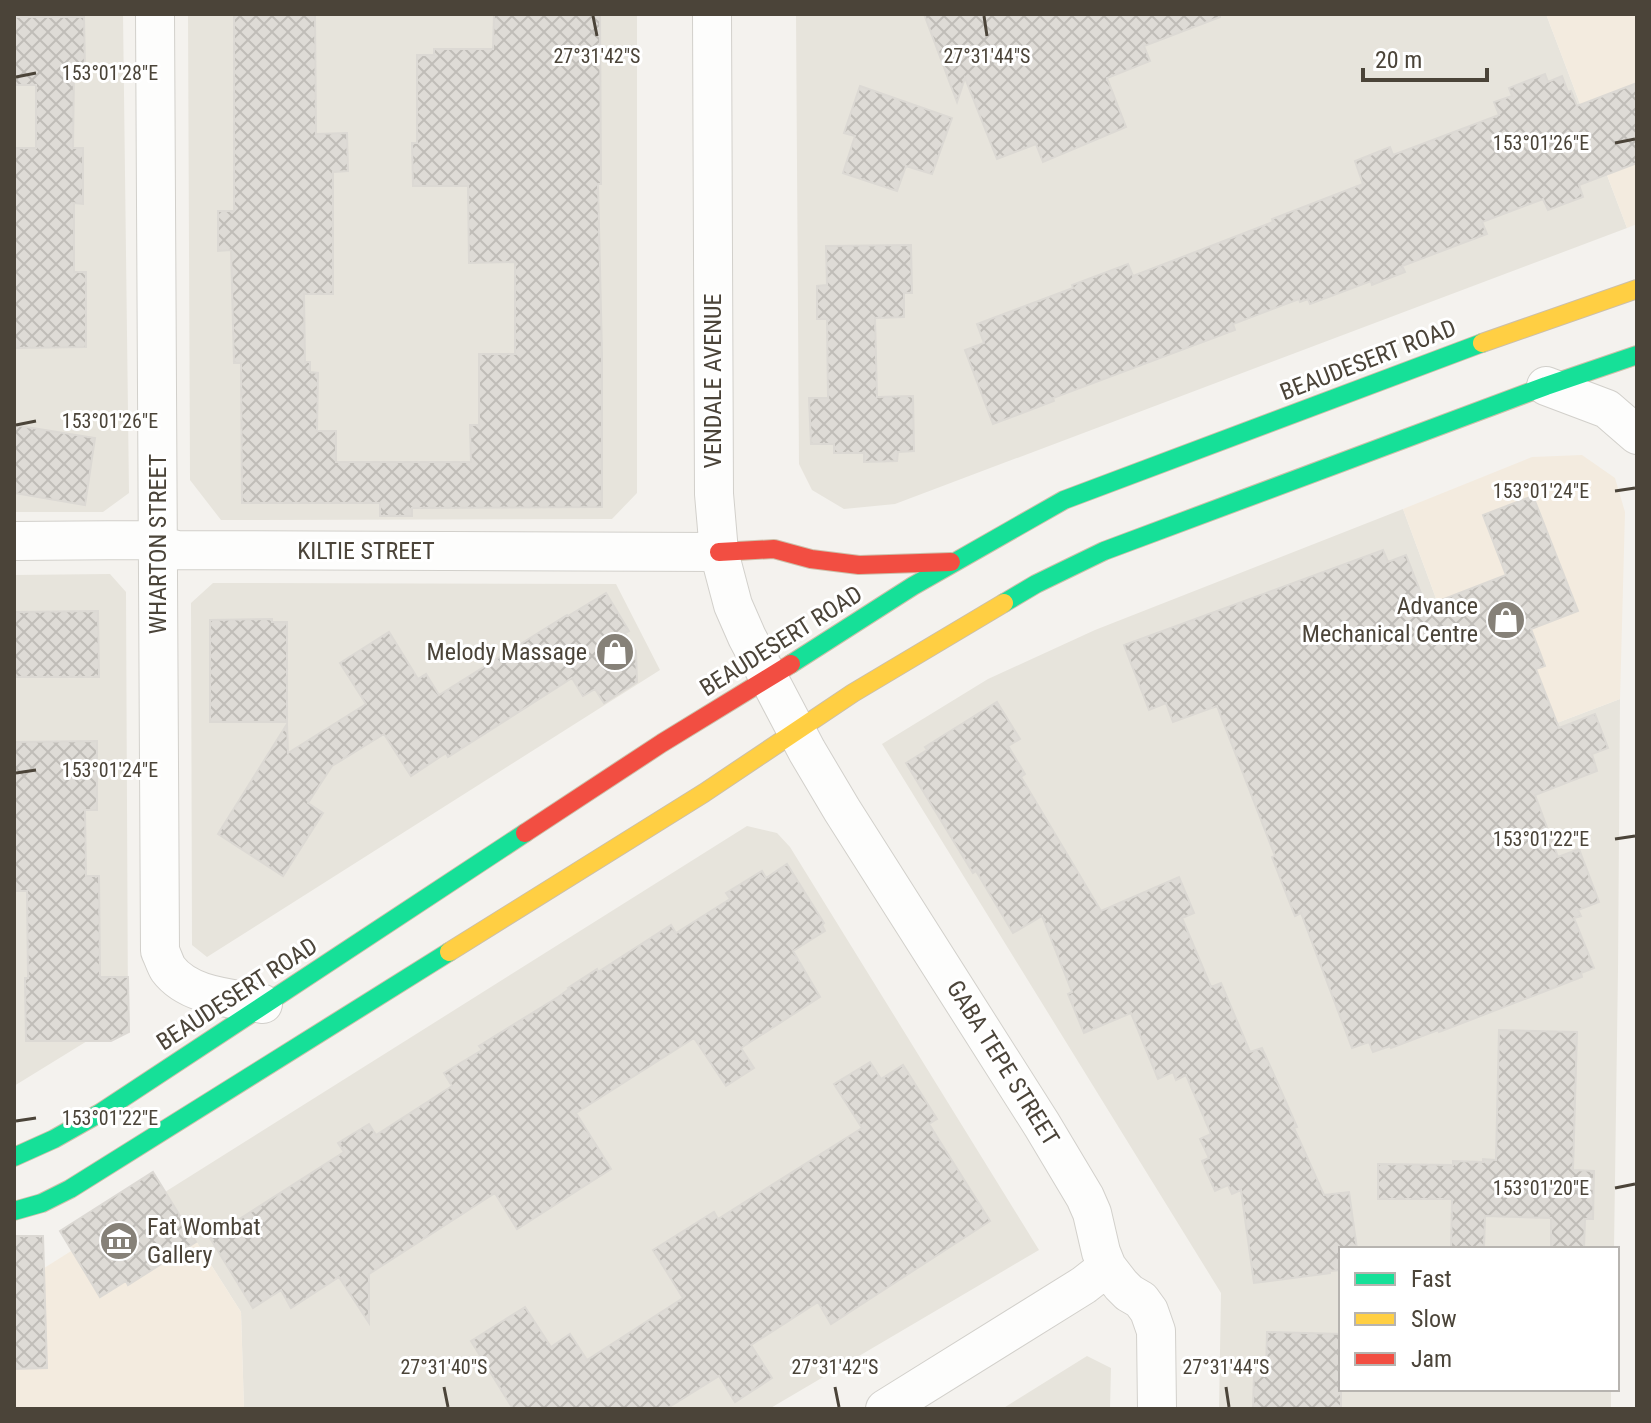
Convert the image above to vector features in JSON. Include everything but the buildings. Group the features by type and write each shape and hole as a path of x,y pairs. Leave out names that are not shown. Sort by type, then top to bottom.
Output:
{"highway":[{"name":"BEAUDESERT ROAD","path":"14,1157 100,1113 662,743 913,586 1064,500 1465,349 1637,289"},
{"path":"14,1211 42,1203 70,1189 704,793 863,688 1036,584 1104,551 1637,355"},
{"path":"719,552 774,549 811,559 859,565 955,562"}],"street":[{"name":"WHARTON STREET","path":"155,14 160,951 168,968 185,984 204,993 263,1004"},
{"name":"VENDALE AVENUE","path":"712,14 714,494 719,552 733,605 796,730"},
{"path":"1546,386 1607,409 1637,435"},
{"name":"KILTIE STREET","path":"14,541 134,540 177,550 719,552"},
{"name":"GABA TEPE STREET","path":"796,730 817,770 1085,1197 1107,1267 1149,1311 1156,1331 1157,1409"},
{"path":"885,1409 1084,1285 1107,1267"}],"shaded area":[{"path":"14,14 123,14 129,493 103,512 14,512"},
{"path":"188,14 637,14 637,493 612,519 221,520 190,480"},
{"path":"796,14 1546,14 1627,228 895,504 844,509 812,490 799,464"},
{"path":"1546,14 1637,14 1637,224 1627,228"},
{"path":"1582,455 1615,478 1625,512 1620,699 1491,748 1403,509 1532,457"},
{"path":"1403,509 1491,748 1620,699 1614,1247 1339,1247 1339,1391 1611,1391 1611,1409 1219,1409 1221,1293 882,744 988,679 1095,630"},
{"path":"110,574 126,592 128,1018 14,1086 14,575"},
{"path":"213,583 616,584 660,670 207,957 192,945 191,603"},
{"path":"747,826 777,833 790,847 1039,1250 769,1409 244,1409 241,1312 165,1192"},
{"path":"165,1192 241,1312 244,1409 14,1409 14,1287"},
{"path":"1087,1356 1111,1368 1110,1409 1002,1409"}],"traffic: fast":[{"path":"791,664 913,586 1064,500 1482,343"},
{"path":"1004,603 1104,551 1637,355"},
{"path":"14,1157 100,1113 525,833"},
{"path":"14,1211 42,1203 70,1189 449,952"}],"traffic: slow":[{"path":"1482,343 1637,289"},
{"path":"449,952 704,793 853,693 1004,603"}],"traffic: jam":[{"path":"719,552 774,549 811,559 859,565 951,562"},
{"path":"525,833 662,743 791,664"}],"place":[{"name":"Advance Mechanical Centre","path":"1506,620"},
{"name":"Melody Massage","path":"615,652"},
{"name":"Fat Wombat Gallery","path":"119,1241"}]}
